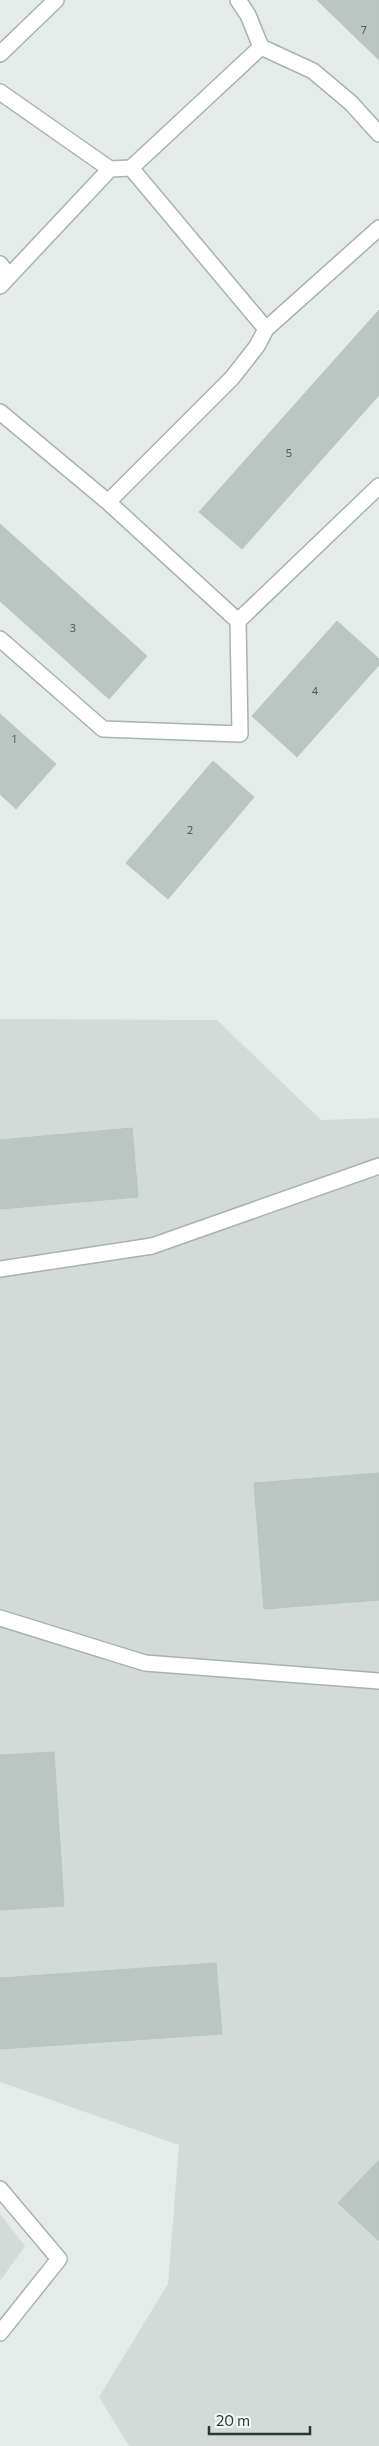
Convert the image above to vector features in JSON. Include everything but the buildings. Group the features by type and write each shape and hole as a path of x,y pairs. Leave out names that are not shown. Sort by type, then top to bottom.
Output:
{"street":[{"path":"0,54 56,0"},
{"path":"238,0 248,15 261,47 313,71 351,103 379,134"},
{"path":"0,92 110,169 131,168 261,47"},
{"path":"131,168 266,329"},
{"path":"3,275 110,169"},
{"path":"108,502 232,378 257,346 266,329 379,228"},
{"path":"0,412 108,502 238,622 240,734 103,729 0,639"},
{"path":"238,622 379,486"},
{"path":"0,1269 152,1246 379,1166"},
{"path":"0,1618 145,1663 379,1681"},
{"path":"0,2189 59,2259 0,2333"}],"shaded area":[{"path":"0,1019 217,1020 321,1120 379,1118 379,2446 129,2446 99,2397 168,2284 179,2145 0,2082"},
{"path":"0,2214 25,2246 0,2281"}]}
